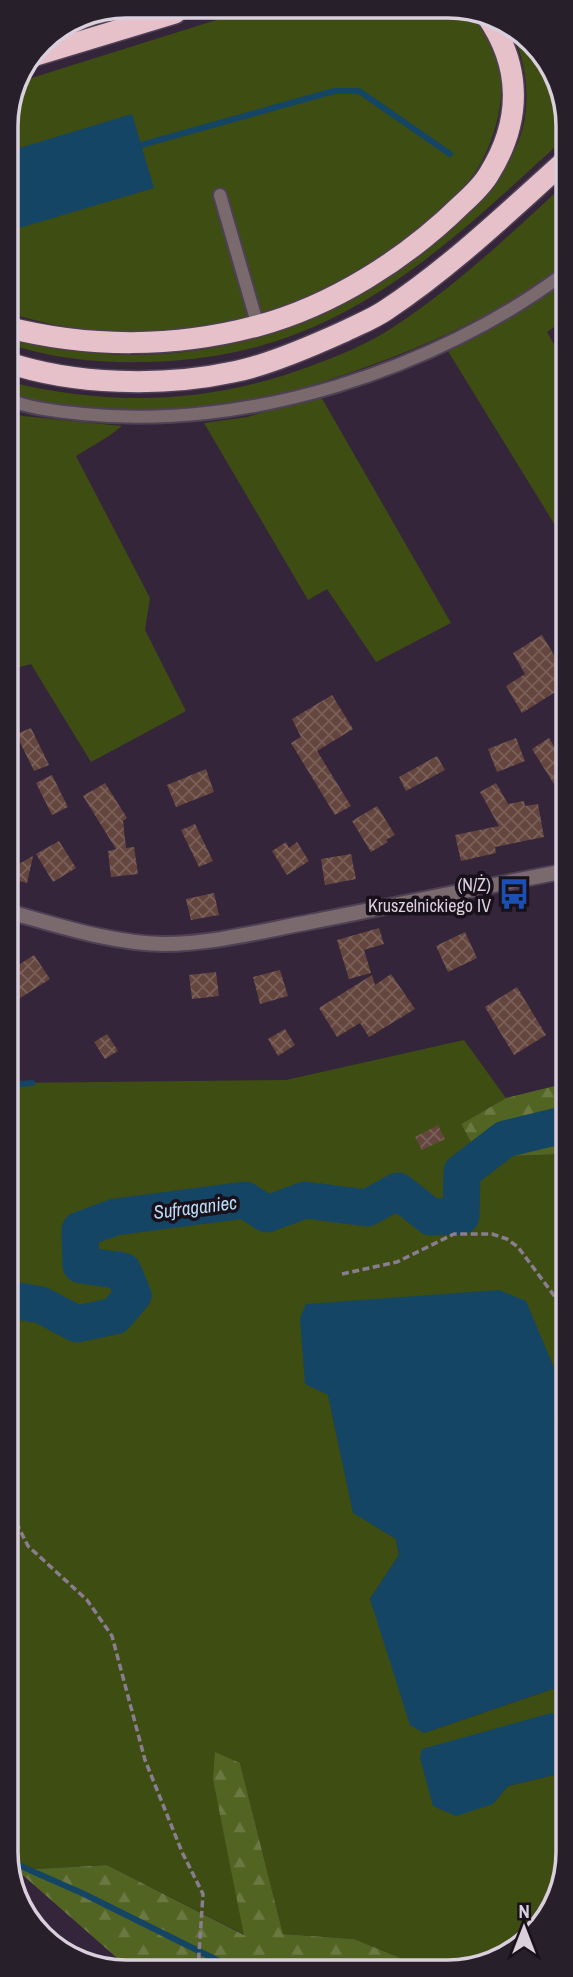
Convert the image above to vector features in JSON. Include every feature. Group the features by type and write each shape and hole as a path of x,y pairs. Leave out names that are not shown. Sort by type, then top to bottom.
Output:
{"highway":[{"path":"47,52 158,18"},
{"path":"18,330 96,342 157,343 258,326 319,304 376,272 426,237 488,176 508,132 513,107 513,78 508,55 496,29"},
{"path":"18,366 119,381 174,379 234,372 315,345 383,312 426,282 556,169"}],"street":[{"path":"18,914 112,937 163,944 187,943 269,930 556,872"}],"lane":[{"path":"220,195 258,326"},
{"path":"18,404 32,409 113,417 178,416 251,408 367,377 465,335 556,280"}],"path":[{"path":"342,1274 397,1262 454,1234 492,1234 507,1239 518,1247 555,1297"},
{"path":"18,1526 28,1546 87,1600 113,1636 145,1759 203,1894 198,1960"}],"green space":[{"path":"111,18 134,18 57,42 88,25"},
{"path":"223,18 448,18 479,22 489,36 498,58 501,96 493,135 486,154 472,177 432,217 381,255 326,287 267,312 205,328 131,333 79,329 18,316 18,118 21,97 29,79"},
{"path":"516,43 533,60 547,84 553,104 556,146 472,222 378,293 327,321 273,342 213,356 147,362 111,362 58,356 18,347 18,339 103,354 143,355 204,349 284,329 358,294 426,249 468,212 497,179 513,154 523,127 526,90"},
{"path":"556,192 556,272 508,303 414,349 316,384 228,406 116,410 60,405 18,396 18,383 83,395 158,398 196,395 271,379 319,363 374,338 440,294"},
{"path":"556,287 556,326 547,332 556,347 556,526 446,348"},
{"path":"320,395 451,623 376,662 327,589 308,600 204,423 247,417"},
{"path":"18,414 122,426 76,456 150,598 145,630 186,711 91,762 31,664 18,668"},
{"path":"464,1040 506,1098 461,1124 479,1157 555,1154 555,1382 328,1394 353,1512 396,1539 399,1555 370,1599 424,1733 555,1688 555,1721 493,1804 508,1786 555,1775 555,1859 552,1880 541,1906 519,1933 502,1945 469,1957 405,1960 354,1939 283,1934 240,1763 213,1780 245,1935 107,1865 20,1870 18,1083 286,1080"},
{"path":"555,1086 555,1154 479,1157 461,1124 506,1098"},
{"path":"215,1752 240,1763 283,1934 354,1939 405,1960 119,1959 20,1873 20,1870 107,1865 244,1935 213,1780"}],"water":[{"path":"132,114 154,188 18,228 18,148"},
{"path":"499,1290 526,1301 555,1371 555,1688 424,1733 410,1725 370,1599 399,1555 396,1539 353,1513 328,1395 305,1384 300,1318 306,1304"},
{"path":"551,1713 555,1715 555,1775 508,1786 493,1804 456,1816 433,1806 420,1758 422,1749"}],"building":[{"path":"542,635 556,658 556,692 522,713 506,686 525,674 513,653"},
{"path":"332,695 353,729 317,751 351,806 335,815 291,743 301,737 292,719"},
{"path":"31,728 49,765 34,771 18,733"},
{"path":"516,738 525,761 497,772 488,749"},
{"path":"549,738 556,749 556,787 532,749"},
{"path":"437,756 445,770 406,791 399,777"},
{"path":"206,769 214,792 176,807 167,785"},
{"path":"52,775 68,807 52,815 36,783"},
{"path":"105,783 127,818 123,821 126,848 134,847 138,874 111,877 108,851 116,849 83,796"},
{"path":"496,783 508,804 524,801 525,806 538,804 544,837 495,847 496,853 461,861 455,835 499,826 480,792"},
{"path":"377,806 395,835 371,852 352,821"},
{"path":"195,824 213,861 199,867 181,830"},
{"path":"59,841 76,868 53,882 36,854"},
{"path":"286,842 289,848 297,842 309,861 287,875 272,851"},
{"path":"351,854 356,879 325,885 321,859"},
{"path":"33,856 27,883 18,881 18,864"},
{"path":"214,893 219,915 191,920 186,899"},
{"path":"379,928 384,944 364,950 371,973 349,979 337,940"},
{"path":"465,932 477,958 448,972 436,946"},
{"path":"34,955 50,979 18,999 18,965"},
{"path":"280,970 288,996 260,1004 253,977"},
{"path":"216,972 219,996 192,999 189,975"},
{"path":"391,974 415,1009 369,1037 360,1023 337,1037 319,1008 372,975 375,985"},
{"path":"517,987 546,1035 514,1055 485,1007"},
{"path":"285,1029 295,1045 278,1056 268,1039"},
{"path":"107,1034 118,1051 105,1059 94,1042"},
{"path":"438,1125 445,1139 422,1150 415,1137"}],"waterway":[{"path":"141,145 334,91 359,91 450,154"},
{"path":"18,1084 32,1083"},
{"name":"Sufraganiec","path":"18,1301 41,1305 77,1324 115,1316 133,1295 123,1271 81,1265 80,1230 115,1217 245,1200 267,1214 305,1200 367,1208 398,1191 431,1217 461,1216 462,1172 505,1139 555,1127"},
{"path":"19,1865 84,1894 217,1960"}],"place":[{"name":"(N/Ż) Kruszelnickiego IV","path":"514,894"}]}
